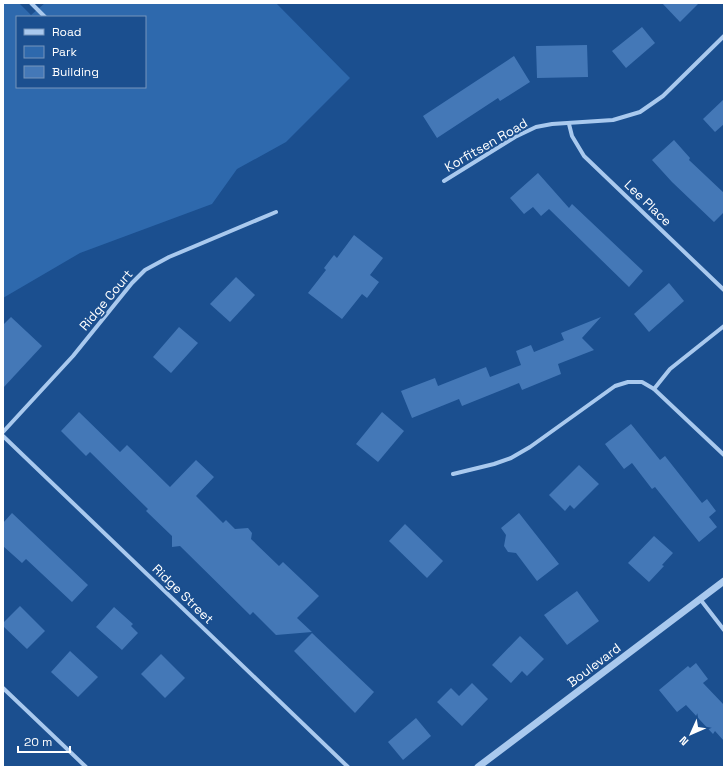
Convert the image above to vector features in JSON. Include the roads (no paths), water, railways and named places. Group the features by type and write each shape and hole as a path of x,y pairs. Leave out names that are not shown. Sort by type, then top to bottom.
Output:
{"street":[{"path":"31,3 44,16"},
{"name":"Korfitsen Road","path":"444,181 515,137 536,127 552,124 613,120 640,112 663,96 724,36"},
{"name":"Lee Place","path":"569,124 572,136 584,156 724,290"},
{"name":"Ridge Court","path":"3,432 72,356 132,283 146,270 169,257 276,212"},
{"path":"654,389 670,369 724,326"},
{"path":"453,474 511,458 530,447 615,386 628,382 642,382 654,389 724,455"},
{"name":"Ridge Street","path":"3,436 348,767"},
{"name":"Boulevard","path":"478,767 724,581"},
{"path":"700,599 724,630"},
{"path":"3,688 86,767"}]}
